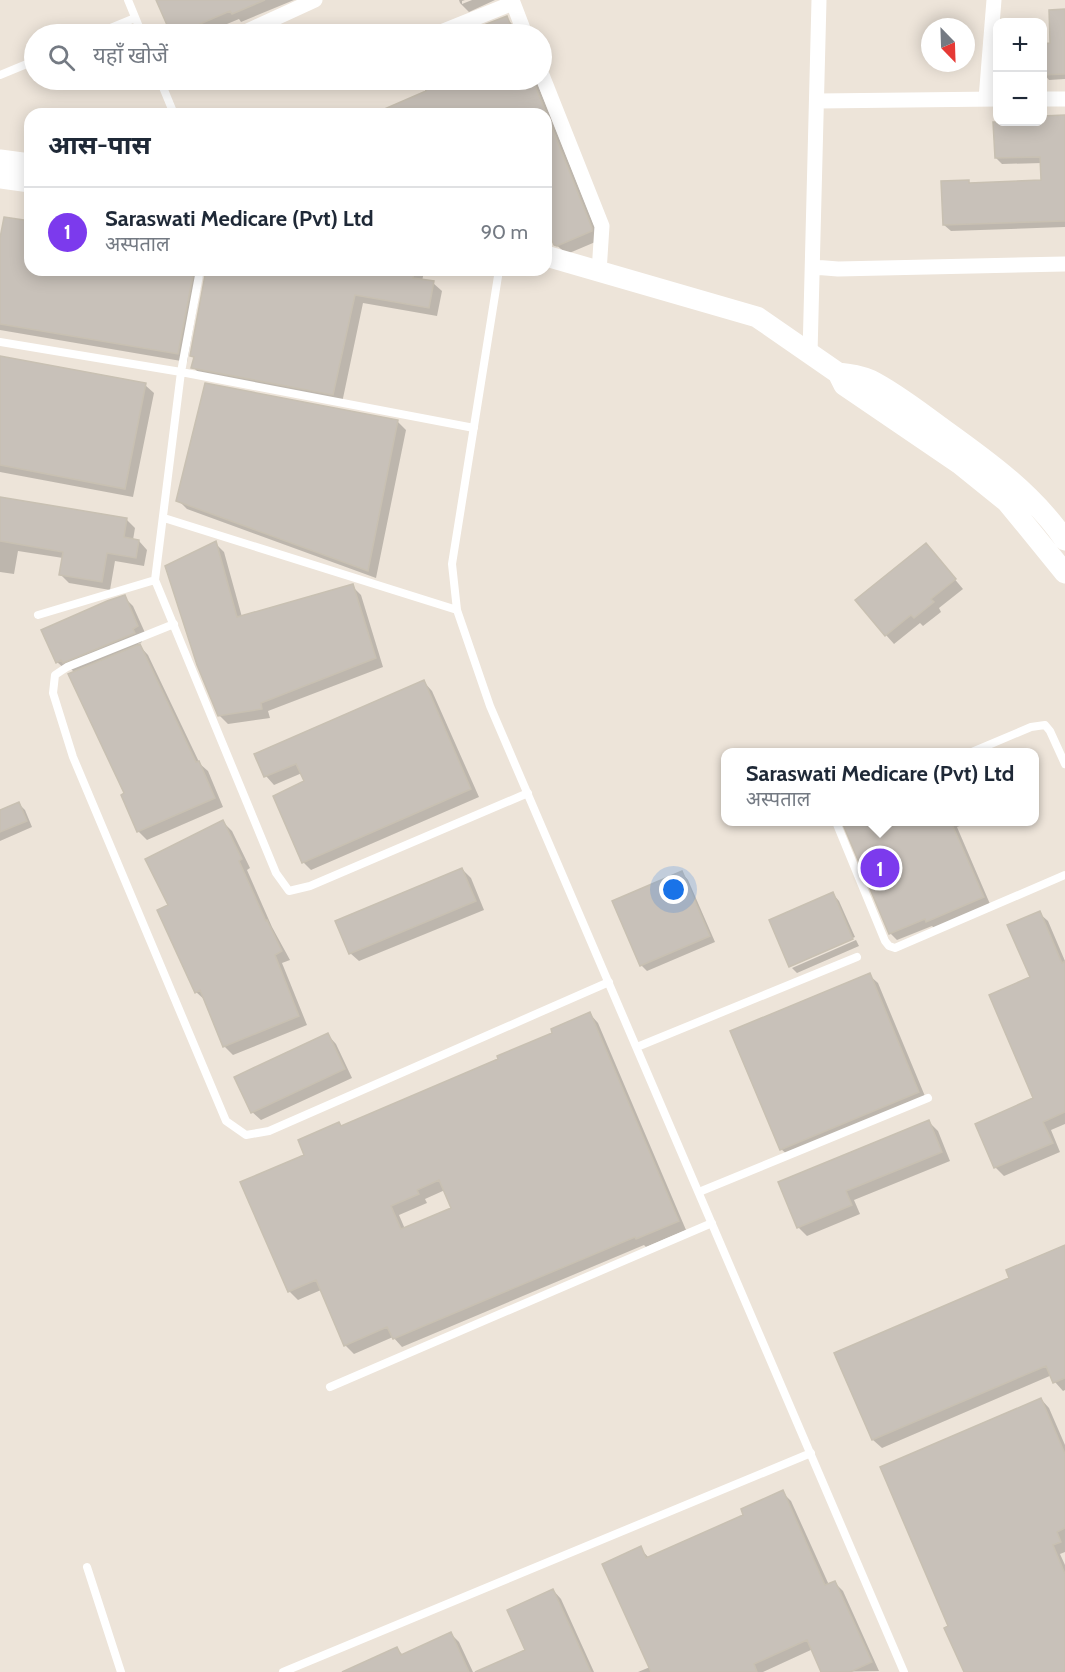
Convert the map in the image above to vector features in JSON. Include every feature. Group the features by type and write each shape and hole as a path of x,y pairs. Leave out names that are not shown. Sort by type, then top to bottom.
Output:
{"street":[{"path":"263,24 315,0"},
{"path":"810,354 819,0"},
{"path":"818,101 992,99 994,0"},
{"path":"459,24 512,1 521,24"},
{"path":"548,90 602,226 599,272"},
{"path":"1047,99 1065,99"},
{"path":"0,160 24,163"},
{"path":"0,178 24,181"},
{"path":"552,258 757,317 838,373 844,385 960,464 1007,501 1065,573"},
{"path":"813,267 838,269 1065,264"},
{"path":"838,373 853,374 870,381 921,413 979,455 1019,487 1056,526 1064,538"}],"lane":[{"path":"128,0 138,24"},
{"path":"120,24 135,18"},
{"path":"0,75 24,65"},
{"path":"164,90 172,108"},
{"path":"199,276 182,372 155,580 276,873 289,891 310,886 528,793"},
{"path":"498,276 452,564 457,610 490,706 904,1672"},
{"path":"0,342 182,372 474,428"},
{"path":"164,518 457,610"},
{"path":"38,615 155,580"},
{"path":"174,624 67,667 55,675 53,693 73,757 226,1121 246,1135 269,1131 609,982"},
{"path":"983,748 1031,727 1045,725 1065,764"},
{"path":"838,826 885,941 889,946 895,948 1065,875"},
{"path":"637,1047 857,957"},
{"path":"699,1192 928,1098"},
{"path":"330,1387 712,1223"},
{"path":"283,1672 811,1453"},
{"path":"87,1567 121,1672"}],"building":[{"path":"156,0 265,0 232,14 230,11 200,24 167,24"},
{"path":"1065,9 1065,74 1047,75 1047,43 1050,43 1049,10"},
{"path":"507,16 510,24 487,24"},
{"path":"537,90 544,108 387,108 426,91"},
{"path":"1065,115 1065,221 943,225 941,181 969,180 969,183 1041,180 1040,157 995,158 993,126 1047,126 1047,116"},
{"path":"552,128 592,228 592,231 557,246 552,240"},
{"path":"4,217 24,220 24,276 193,276 178,354 0,324 0,238"},
{"path":"205,276 413,276 413,278 434,281 429,308 355,295 333,395 191,368 194,357 190,356"},
{"path":"0,356 146,383 125,489 0,465"},
{"path":"205,383 398,420 368,571 176,501"},
{"path":"0,497 127,518 124,537 139,540 136,558 107,553 102,582 59,575 63,552 0,541"},
{"path":"216,541 237,617 353,584 376,658 261,703 262,709 218,716 197,665 165,566"},
{"path":"926,543 956,579 931,599 934,602 914,618 911,615 885,636 855,600"},
{"path":"125,595 138,626 133,629 135,633 63,663 61,660 56,663 41,630"},
{"path":"140,644 196,762 199,761 215,798 137,832 121,795 124,793 68,674"},
{"path":"424,680 471,789 302,863 273,796 304,781 296,764 264,777 254,754"},
{"path":"19,802 27,821 0,832 0,810"},
{"path":"223,820 242,859 239,861 266,921 282,951 275,955 299,1016 223,1047 200,990 195,993 157,910 168,905 145,859"},
{"path":"844,826 953,826 984,897 926,922 925,919 889,934"},
{"path":"462,868 476,901 349,954 335,921"},
{"path":"682,871 710,936 640,966 612,901"},
{"path":"833,892 853,939 789,967 769,920"},
{"path":"1040,911 1062,963 1065,961 1065,1112 1043,1122 1053,1143 994,1168 975,1124 1033,1098 989,995 1030,977 1007,925"},
{"path":"870,973 919,1092 780,1150 730,1031"},
{"path":"590,1012 679,1221 636,1239 635,1237 393,1339 387,1327 344,1346 316,1280 288,1292 240,1182 304,1155 298,1140 339,1122 341,1126 498,1059 497,1056 552,1033 551,1029","holes":["439,1180 451,1208 401,1229 391,1206 419,1194 417,1190"]},
{"path":"328,1033 345,1069 251,1113 234,1077"},
{"path":"929,1120 942,1152 846,1191 852,1205 797,1228 778,1182"},
{"path":"1065,1245 1065,1378 1053,1383 1046,1366 872,1440 834,1353 1009,1278 1006,1270"},
{"path":"1041,1398 1065,1454 1065,1528 1057,1532 1061,1542 1053,1545 1065,1574 1065,1672 964,1672 944,1628 948,1626 880,1467"},
{"path":"783,1490 825,1585 835,1581 872,1662 850,1672 821,1672 807,1640 754,1664 757,1672 651,1672 602,1564 641,1546 646,1558 743,1515 741,1509"},
{"path":"553,1589 591,1672 475,1672 525,1650 507,1610"},
{"path":"451,1632 469,1672 342,1672 397,1647 401,1655"}],"place":[{"name":"Saraswati Medicare (Pvt) Ltd","path":"880,868"}]}
